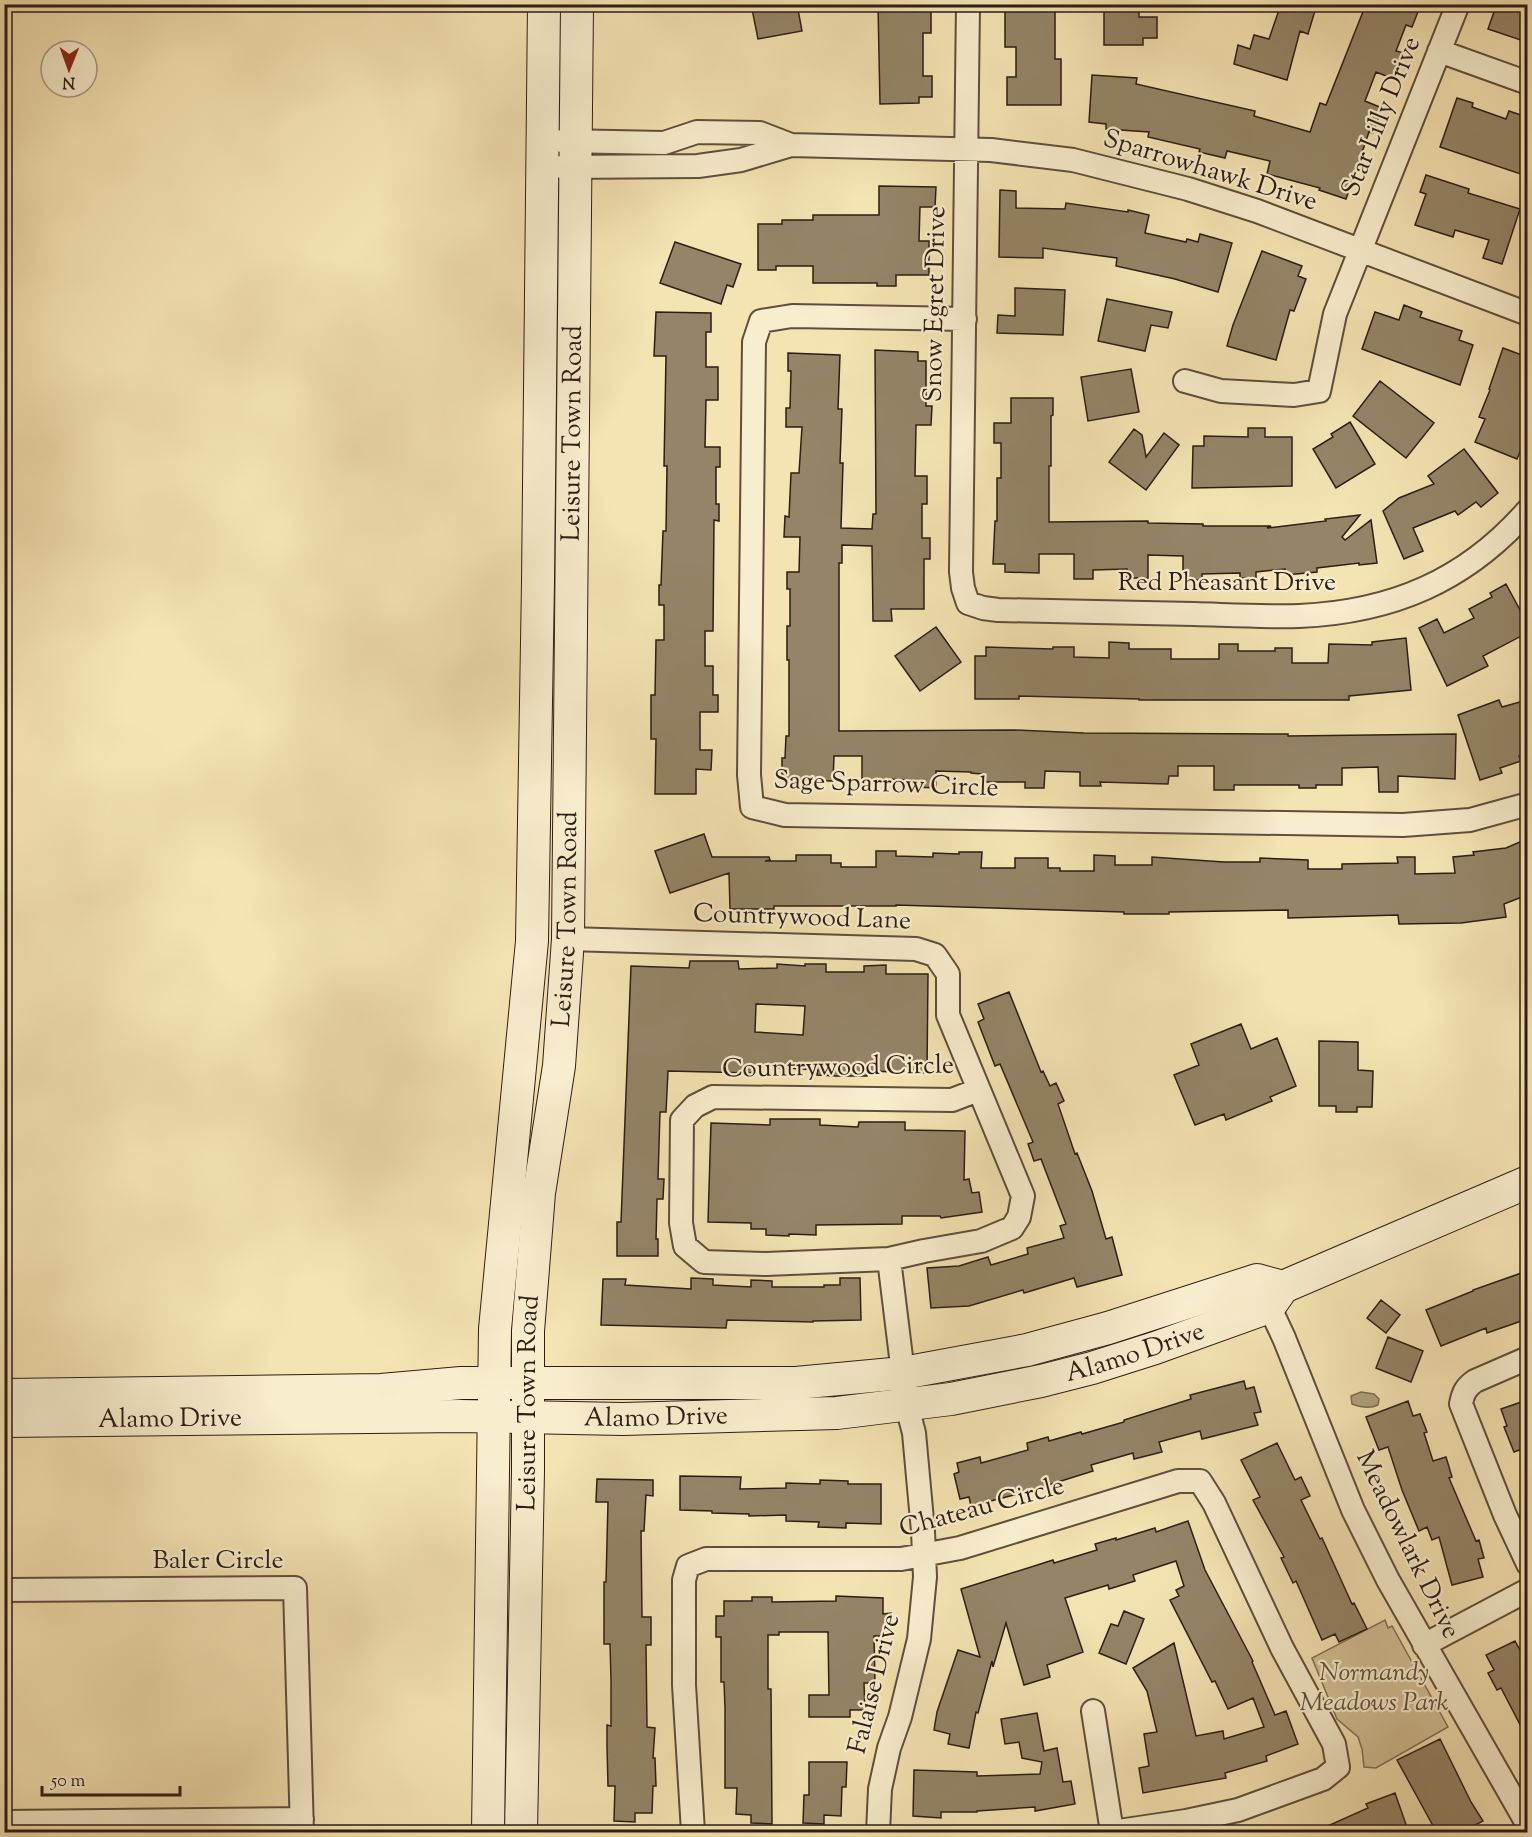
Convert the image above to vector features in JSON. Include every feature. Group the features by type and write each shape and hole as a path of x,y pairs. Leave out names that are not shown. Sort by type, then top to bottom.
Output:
{"main road":[{"name":"Leisure Town Road","path":"488,1833 495,1329 532,940 544,153 544,4"},
{"name":"Leisure Town Road","path":"521,1833 529,1417 528,1331 539,1193 559,1066 568,939 577,4"},
{"name":"Alamo Drive","path":"4,1421 494,1416 623,1419 837,1413 907,1406 1041,1381 1092,1368 1527,1182"},
{"name":"Alamo Drive","path":"4,1395 381,1390 461,1383 796,1383 903,1372 1027,1350 1108,1328 1270,1291"}],"street":[{"name":"Snow Egret Drive","path":"968,4 961,572 968,603"},
{"name":"Star Lilly Drive","path":"1185,381 1221,391 1294,395 1319,390 1335,314 1458,4"},
{"path":"1439,51 1527,83"},
{"name":"Sparrowhawk Drive","path":"575,154 664,143 697,132 760,134 790,145"},
{"name":"Sparrowhawk Drive","path":"544,153 698,166 741,160 790,145 991,150 1073,160 1166,183 1257,211 1527,314"},
{"name":"Sage Sparrow Circle","path":"965,320 792,316 761,321 754,342 749,775 752,807 785,815 1402,825 1470,820 1527,804"},
{"name":"Red Pheasant Drive","path":"968,603 998,610 1299,616 1352,611 1395,601 1439,582 1482,556 1509,532 1527,510"},
{"name":"Countrywood Lane","path":"568,939 916,949 934,955 948,974 948,1015 1023,1196 1019,1217 1012,1228 981,1241 889,1259"},
{"name":"Countrywood Circle","path":"889,1259 766,1264 704,1262 685,1246 681,1223 682,1120 695,1106 713,1097 951,1100 978,1090"},
{"name":"Falaise Drive","path":"878,1833 882,1779 920,1639 924,1601 924,1555 914,1433 907,1406 889,1259"},
{"name":"Meadowlark Drive","path":"1270,1291 1284,1338 1353,1510 1388,1580 1527,1825"},
{"path":"1527,1358 1475,1381 1468,1386 1461,1404 1527,1564"},
{"name":"Chateau Circle","path":"693,1833 684,1685 684,1580 688,1566 706,1558 896,1560 960,1548 1178,1481 1200,1480 1214,1503 1282,1648 1334,1744 1338,1767 1323,1779 1238,1810 1112,1833"},
{"name":"Baler Circle","path":"4,1590 296,1588 302,1826"},
{"path":"1424,1645 1527,1590"},
{"path":"1093,1711 1112,1833"},
{"path":"4,1822 67,1827 302,1826"}],"green space":[{"name":"Normandy Meadows Park","path":"1385,1620 1388,1628 1392,1626 1448,1727 1376,1768 1364,1767 1358,1737 1337,1719 1312,1658"}],"shaded area":[{"path":"1361,1392 1374,1394 1379,1399 1378,1405 1365,1407 1352,1404 1351,1396"}],"building":[{"path":"751,4 797,4 802,31 758,39"},
{"path":"1104,4 1139,4 1139,17 1157,17 1157,38 1143,38 1143,45 1104,45"},
{"path":"1281,4 1317,4 1308,34 1300,31 1287,80 1234,64 1238,45 1250,49 1254,35 1269,39"},
{"path":"1366,4 1421,4 1412,27 1406,25 1396,51 1404,53 1394,79 1376,72 1365,101 1382,108 1373,133 1369,132 1346,199 1319,190 1320,188 1267,174 1270,161 1227,151 1225,158 1199,152 1200,149 1148,137 1149,132 1106,129 1106,124 1089,122 1092,75 1137,78 1136,84 1255,111 1254,116 1310,132 1320,103 1326,105"},
{"path":"1500,4 1527,4 1527,42 1488,29 1495,9 1498,10"},
{"path":"878,6 931,6 931,33 923,33 923,76 932,76 932,97 919,97 919,103 880,104"},
{"path":"1005,6 1055,7 1055,59 1061,59 1061,105 1007,105 1007,77 1016,77 1016,47 1005,47"},
{"path":"1457,98 1473,103 1472,107 1506,119 1509,111 1527,117 1523,135 1527,136 1527,176 1440,147"},
{"path":"1426,175 1469,189 1468,193 1520,209 1502,264 1483,258 1489,240 1455,230 1453,237 1415,225 1426,194 1420,192"},
{"path":"879,186 936,187 935,207 920,207 919,241 929,241 929,275 896,275 896,286 877,286 877,283 813,283 813,266 776,266 776,270 758,270 758,224 782,224 782,220 813,220 813,215 879,215"},
{"path":"1000,190 1016,191 1016,208 1065,209 1066,203 1128,212 1128,210 1149,215 1145,233 1186,242 1187,239 1198,242 1200,234 1232,243 1218,292 1175,279 1116,266 1117,258 1043,248 1043,258 999,257"},
{"path":"675,242 741,264 733,287 727,285 721,304 660,283"},
{"path":"1262,251 1302,266 1298,276 1306,279 1294,311 1290,310 1276,360 1227,346"},
{"path":"1015,288 1065,290 1063,335 997,333 998,315 1015,316"},
{"path":"1107,299 1172,312 1168,328 1151,325 1145,351 1098,341"},
{"path":"1404,305 1422,312 1420,317 1462,331 1459,340 1473,345 1460,385 1362,349 1375,312 1399,320"},
{"path":"656,312 711,313 711,332 706,332 706,367 718,367 718,400 706,400 705,447 720,447 720,467 716,467 716,504 719,504 719,521 714,520 713,631 705,631 705,666 713,666 713,695 718,695 718,712 700,712 700,750 712,750 711,770 696,769 696,794 655,794 656,739 651,739 651,695 655,695 656,640 664,640 664,605 659,605 659,585 661,585 663,531 666,531 667,466 664,466 666,356 654,356"},
{"path":"1503,348 1527,357 1527,399 1523,412 1527,414 1527,435 1517,459 1475,442 1485,419 1479,417"},
{"path":"875,350 918,352 918,361 926,361 926,406 932,406 931,425 916,425 915,476 927,476 927,504 922,504 922,538 930,538 930,559 924,559 924,609 891,609 892,621 873,621 872,546 842,545 842,563 839,563 839,731 1015,730 1084,733 1288,734 1288,736 1456,734 1455,779 1398,776 1398,792 1379,792 1378,767 1342,768 1342,785 1316,785 1316,788 1299,788 1299,785 1234,785 1234,790 1214,790 1214,766 1178,766 1178,776 1169,776 1168,784 1100,782 1101,786 1080,786 1080,772 1045,771 1044,788 1025,788 1025,782 981,782 981,774 936,771 936,788 916,787 916,780 879,779 879,783 862,783 862,756 834,756 833,781 782,780 782,758 785,758 786,736 789,736 787,626 790,626 790,589 787,589 787,572 799,572 800,537 784,537 785,516 789,517 791,473 799,473 802,427 786,427 786,408 790,408 791,371 788,371 788,353 840,355 838,409 842,409 840,463 843,463 841,528 872,529 873,514 876,514"},
{"path":"1131,369 1139,412 1088,421 1081,377"},
{"path":"1380,381 1434,423 1406,458 1353,416"},
{"path":"1011,398 1053,398 1051,466 1049,466 1049,522 1148,521 1148,523 1203,524 1203,526 1271,526 1267,528 1360,515 1342,537 1345,540 1371,520 1377,563 1317,568 1317,572 1286,575 1285,569 1256,572 1256,578 1240,578 1240,573 1202,574 1202,580 1183,580 1183,556 1148,555 1148,578 1127,578 1127,569 1093,570 1093,579 1074,579 1074,554 1039,554 1039,573 1005,572 1005,564 993,564 995,521 997,521 997,478 1001,478 1001,443 994,443 994,423 1011,423"},
{"path":"1350,422 1375,464 1336,488 1313,449 1333,437 1331,434"},
{"path":"1248,428 1265,428 1265,437 1292,437 1292,486 1192,488 1193,446 1204,446 1204,436 1248,437"},
{"path":"1134,429 1142,435 1146,457 1164,433 1179,445 1146,490 1109,462"},
{"path":"1464,449 1498,493 1481,507 1476,502 1458,515 1455,511 1413,528 1423,551 1404,559 1383,511 1399,498 1434,484 1428,476"},
{"path":"1506,584 1527,623 1527,633 1483,656 1488,666 1447,686 1419,628 1437,619 1444,633 1474,618 1469,609 1492,597 1490,593"},
{"path":"936,627 961,662 920,691 895,656"},
{"path":"1406,638 1411,690 1349,696 1349,700 1139,700 1019,696 1019,699 975,699 975,656 986,656 986,647 1053,649 1053,647 1074,647 1074,657 1109,658 1109,642 1129,643 1129,649 1171,649 1171,659 1219,659 1219,644 1238,644 1238,651 1275,651 1275,648 1292,648 1292,663 1328,663 1329,644 1372,645 1372,642"},
{"path":"1499,700 1502,707 1527,700 1527,753 1519,756 1521,761 1500,768 1502,773 1480,780 1458,715"},
{"path":"704,834 712,857 769,857 770,860 765,861 796,861 796,855 831,855 831,863 841,863 841,867 876,867 876,851 896,851 896,856 933,857 933,853 982,852 981,868 1015,868 1015,858 1048,858 1048,868 1060,868 1060,871 1094,871 1094,855 1115,856 1115,865 1152,865 1152,857 1224,862 1260,862 1260,858 1308,860 1308,869 1342,869 1342,864 1398,863 1397,857 1415,857 1415,874 1455,873 1453,857 1506,848 1527,839 1527,895 1504,904 1506,917 1461,923 1399,924 1398,915 1288,918 1288,910 1124,914 1124,912 896,905 774,906 774,909 730,909 729,873 670,893 655,851"},
{"path":"690,961 738,961 739,969 777,968 777,964 805,966 805,964 826,964 826,972 864,972 864,966 886,965 886,974 928,974 927,1073 867,1071 867,1076 836,1076 817,1075 818,1070 753,1066 753,1073 668,1071 666,1112 660,1112 658,1179 664,1179 663,1199 657,1199 658,1256 617,1256 617,1222 621,1222 631,966 689,968","holes":["756,1004 805,1006 803,1035 755,1032"]},
{"path":"1009,992 1041,1072 1043,1071 1050,1086 1056,1083 1064,1101 1058,1104 1075,1154 1077,1153 1092,1191 1106,1239 1112,1237 1122,1275 1077,1287 1074,1278 969,1306 931,1308 927,1268 959,1266 988,1257 991,1265 1028,1254 1027,1248 1064,1238 1060,1226 1066,1224 1041,1159 1034,1161 1028,1144 1033,1142 1000,1064 995,1066 978,1022 984,1019 978,1004"},
{"path":"1241,1024 1251,1049 1277,1038 1296,1086 1270,1097 1272,1101 1226,1120 1224,1114 1195,1125 1174,1075 1199,1065 1191,1044"},
{"path":"1319,1041 1358,1042 1358,1070 1373,1071 1372,1107 1357,1107 1357,1112 1336,1112 1336,1106 1319,1106"},
{"path":"770,1119 820,1119 820,1125 858,1127 859,1122 905,1122 905,1130 965,1131 964,1180 969,1179 972,1193 979,1192 982,1212 941,1218 940,1216 902,1216 902,1224 816,1225 816,1235 789,1234 789,1236 766,1235 766,1229 751,1229 751,1223 708,1222 711,1123 770,1125"},
{"path":"1527,1271 1527,1319 1487,1333 1486,1328 1441,1346 1426,1310"},
{"path":"691,1278 713,1279 713,1285 751,1287 751,1280 772,1281 772,1287 824,1287 824,1285 840,1285 840,1278 860,1278 861,1320 813,1322 727,1320 726,1328 601,1325 603,1279 626,1279 625,1285 691,1289"},
{"path":"1381,1300 1400,1315 1386,1333 1367,1318"},
{"path":"1388,1337 1423,1351 1411,1382 1376,1368"},
{"path":"1244,1381 1246,1389 1254,1387 1261,1412 1254,1413 1258,1425 1202,1439 1200,1431 1159,1442 1162,1452 1134,1459 1133,1453 1091,1465 1093,1471 971,1506 969,1497 960,1499 954,1474 959,1472 957,1463 980,1457 981,1463 1028,1450 1027,1443 1048,1437 1049,1441 1081,1432 1082,1434 1124,1422 1124,1420 1191,1399 1190,1395"},
{"path":"1527,1400 1527,1447 1514,1452 1504,1427 1507,1426 1501,1409"},
{"path":"1408,1401 1413,1416 1420,1414 1427,1432 1424,1433 1433,1461 1446,1457 1452,1477 1449,1478 1476,1541 1479,1540 1484,1558 1478,1559 1483,1577 1452,1585 1439,1537 1432,1540 1427,1527 1419,1531 1388,1447 1379,1450 1366,1417"},
{"path":"1277,1443 1295,1480 1301,1477 1310,1496 1301,1500 1320,1539 1322,1538 1352,1604 1354,1603 1367,1629 1339,1642 1335,1634 1322,1640 1296,1581 1293,1583 1281,1558 1284,1557 1253,1500 1260,1497 1241,1460"},
{"path":"680,1476 741,1477 740,1489 786,1488 786,1483 820,1484 820,1480 848,1481 848,1484 881,1484 881,1524 846,1523 846,1528 818,1527 819,1522 786,1521 786,1515 749,1516 749,1514 680,1510"},
{"path":"597,1479 653,1480 653,1496 646,1495 644,1531 641,1531 642,1617 651,1617 651,1645 646,1645 647,1727 655,1728 653,1758 655,1758 656,1786 653,1786 652,1813 635,1813 635,1822 614,1821 615,1786 608,1786 607,1725 611,1726 611,1680 610,1644 604,1644 604,1582 606,1582 608,1502 596,1502"},
{"path":"1188,1521 1205,1570 1253,1661 1275,1715 1286,1711 1298,1744 1266,1756 1267,1761 1225,1773 1226,1778 1143,1793 1139,1768 1149,1766 1144,1734 1157,1732 1147,1691 1133,1668 1174,1643 1196,1736 1223,1731 1224,1739 1264,1727 1253,1698 1228,1709 1215,1681 1212,1682 1170,1600 1179,1596 1176,1590 1184,1586 1176,1561 1133,1575 1135,1581 1109,1589 1108,1585 1065,1598 1083,1652 1047,1665 1050,1677 1024,1685 1006,1623 993,1667 992,1661 978,1713 976,1712 969,1748 948,1744 950,1734 934,1730 937,1712 958,1650 980,1657 961,1589 1053,1560 1054,1563 1097,1550 1095,1544 1155,1528 1156,1532"},
{"path":"836,1596 883,1598 883,1614 891,1613 891,1636 874,1636 875,1683 864,1683 865,1710 850,1710 850,1717 809,1717 809,1695 829,1695 828,1632 779,1632 779,1635 768,1635 768,1689 771,1689 772,1824 751,1823 751,1815 736,1814 737,1788 725,1788 724,1682 721,1682 721,1637 716,1637 716,1616 724,1616 724,1601 752,1601 752,1597 772,1597 772,1602 836,1601"},
{"path":"1124,1611 1144,1619 1126,1664 1099,1653 1111,1624 1118,1626"},
{"path":"1515,1641 1520,1650 1527,1646 1527,1738 1501,1688 1497,1690 1488,1673 1494,1670 1486,1655"},
{"path":"1037,1713 1044,1751 1057,1748 1063,1782 1071,1781 1075,1804 1035,1811 1035,1807 977,1812 941,1812 941,1818 913,1816 914,1770 977,1772 977,1776 1040,1774 1042,1762 1022,1758 1019,1742 1005,1744 1001,1719"},
{"path":"1440,1739 1471,1802 1483,1821 1473,1826 1477,1833 1437,1833 1397,1760"},
{"path":"809,1762 847,1762 846,1787 842,1787 841,1816 824,1815 824,1824 803,1823 804,1795 809,1795"},
{"path":"1395,1793 1409,1833 1312,1833 1368,1808 1366,1804"}]}
